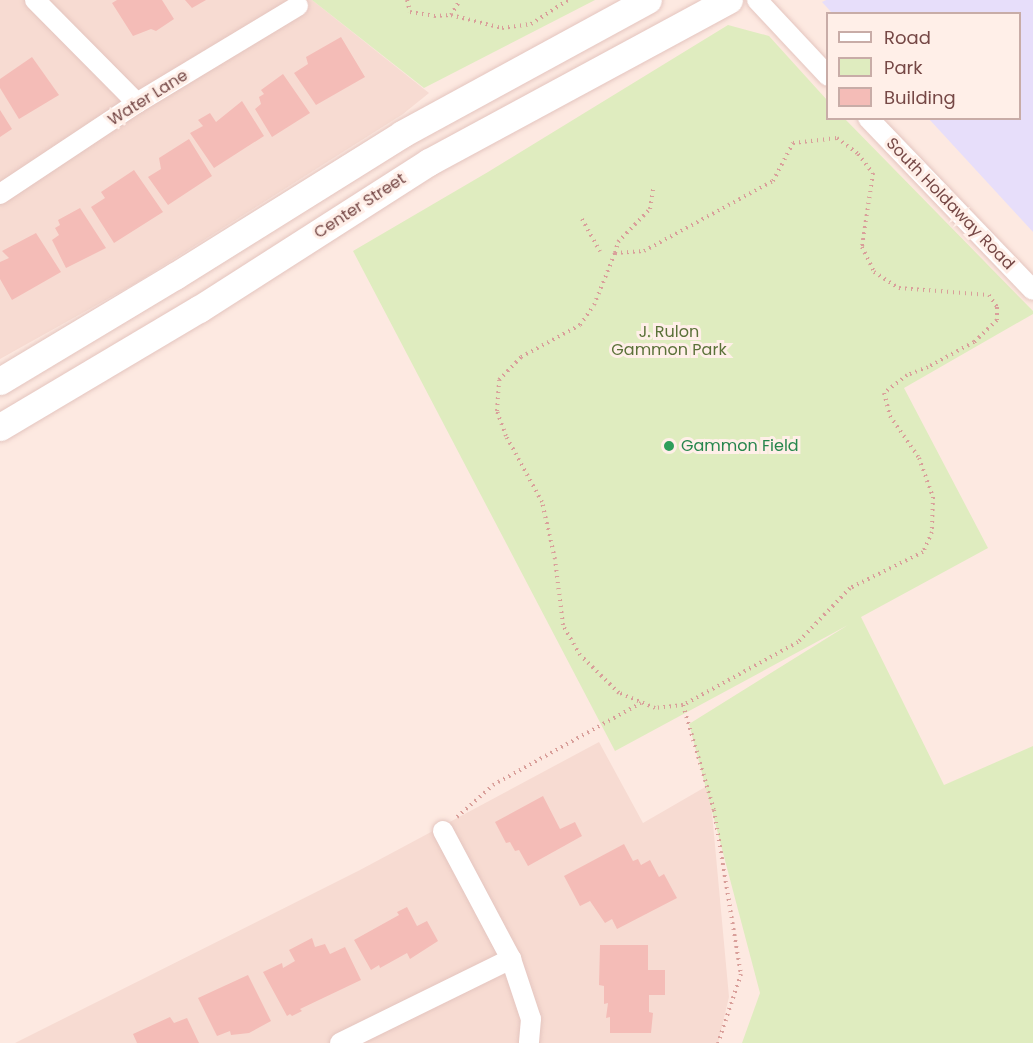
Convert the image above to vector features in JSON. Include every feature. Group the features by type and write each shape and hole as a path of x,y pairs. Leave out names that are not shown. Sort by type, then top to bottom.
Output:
{"main road":[{"path":"0,381 402,135 648,0"},
{"name":"Center Street","path":"0,427 199,309 429,162 729,0"}],"street":[{"path":"35,0 137,103"},
{"path":"757,0 826,74"},
{"name":"Water Lane","path":"0,194 137,103 298,6"},
{"name":"South Holdaway Road","path":"870,120 1033,290"},
{"path":"443,831 512,959 531,1019 529,1043"},
{"path":"340,1043 512,959"}],"path":[{"path":"406,0 410,12 434,16 451,15 502,28 531,24 568,0"},
{"path":"451,15 460,0"},
{"path":"615,253 644,251 773,181 793,143 837,138 858,153 873,173 862,247 874,272 899,288 989,295 998,308 997,320 974,342 907,375 884,393 890,416 919,458 933,497 933,532 923,552 850,588 798,642 683,705 655,708 619,693 580,655 563,625 555,559 542,502 506,436 497,411 499,380 521,357 580,325 594,305 618,242 650,209 653,189"},
{"path":"582,219 600,251"},
{"path":"443,831 494,784 642,703"},
{"path":"683,705 714,810 741,974 718,1043"}],"shaded area":[{"path":"0,0 312,0 429,93 403,114 136,283 0,359"},
{"path":"826,0 1033,0 1033,232 930,120 1021,120 1021,12 831,12 822,2"},
{"path":"599,742 643,823 707,786 712,813 729,997 718,1043 15,1043 360,870"}],"green space":[{"path":"312,0 595,0 424,88"},
{"name":"J. Rulon Gammon Park","path":"728,25 769,36 826,99 826,120 846,120 1033,311 1033,314 904,388 988,548 861,617 944,785 1033,746 1033,1043 742,1043 760,993 689,724 848,625 615,751 353,251 488,172"}],"building":[{"path":"117,0 162,0 174,19 156,31 151,29 133,36 112,3"},
{"path":"185,0 206,0 192,8"},
{"path":"341,37 365,77 316,105 294,73 308,64 306,57"},
{"path":"32,57 59,95 19,119 0,88 0,79"},
{"path":"283,74 310,113 272,137 255,109 261,104 259,97 264,94 261,90"},
{"path":"242,101 264,136 214,168 190,133 203,126 198,120 210,113 216,122"},
{"path":"0,110 12,129 0,137"},
{"path":"189,139 212,176 168,205 148,177 161,169 159,158"},
{"path":"134,170 163,212 114,243 91,207 105,198 101,192"},
{"path":"80,208 106,248 66,268 52,240 59,235 55,228 60,225 58,220"},
{"path":"36,233 61,272 12,300 0,279 0,262 9,258 2,251"},
{"path":"543,796 560,829 575,822 582,836 528,866 519,850 515,851 510,842 506,843 495,822"},
{"path":"624,844 633,861 638,859 641,865 650,860 659,877 664,874 677,898 617,929 612,919 605,923 590,901 580,906 564,876"},
{"path":"407,907 417,926 427,921 438,941 410,959 407,953 380,968 379,965 371,970 354,940 399,915 397,912"},
{"path":"312,938 315,947 325,944 330,954 345,947 361,980 300,1009 302,1011 292,1016 290,1014 287,1016 263,972 282,963 283,968 295,961 289,950"},
{"path":"600,945 648,945 648,970 665,970 665,995 649,995 649,1012 653,1013 651,1033 610,1033 610,1017 606,1018 608,1003 604,1004 604,986 599,985"},
{"path":"248,975 271,1021 249,1033 231,1035 230,1031 217,1036 198,998"},
{"path":"170,1017 174,1023 187,1018 199,1043 137,1043 133,1034"}],"place":[{"name":"Gammon Field","path":"669,446"}]}
